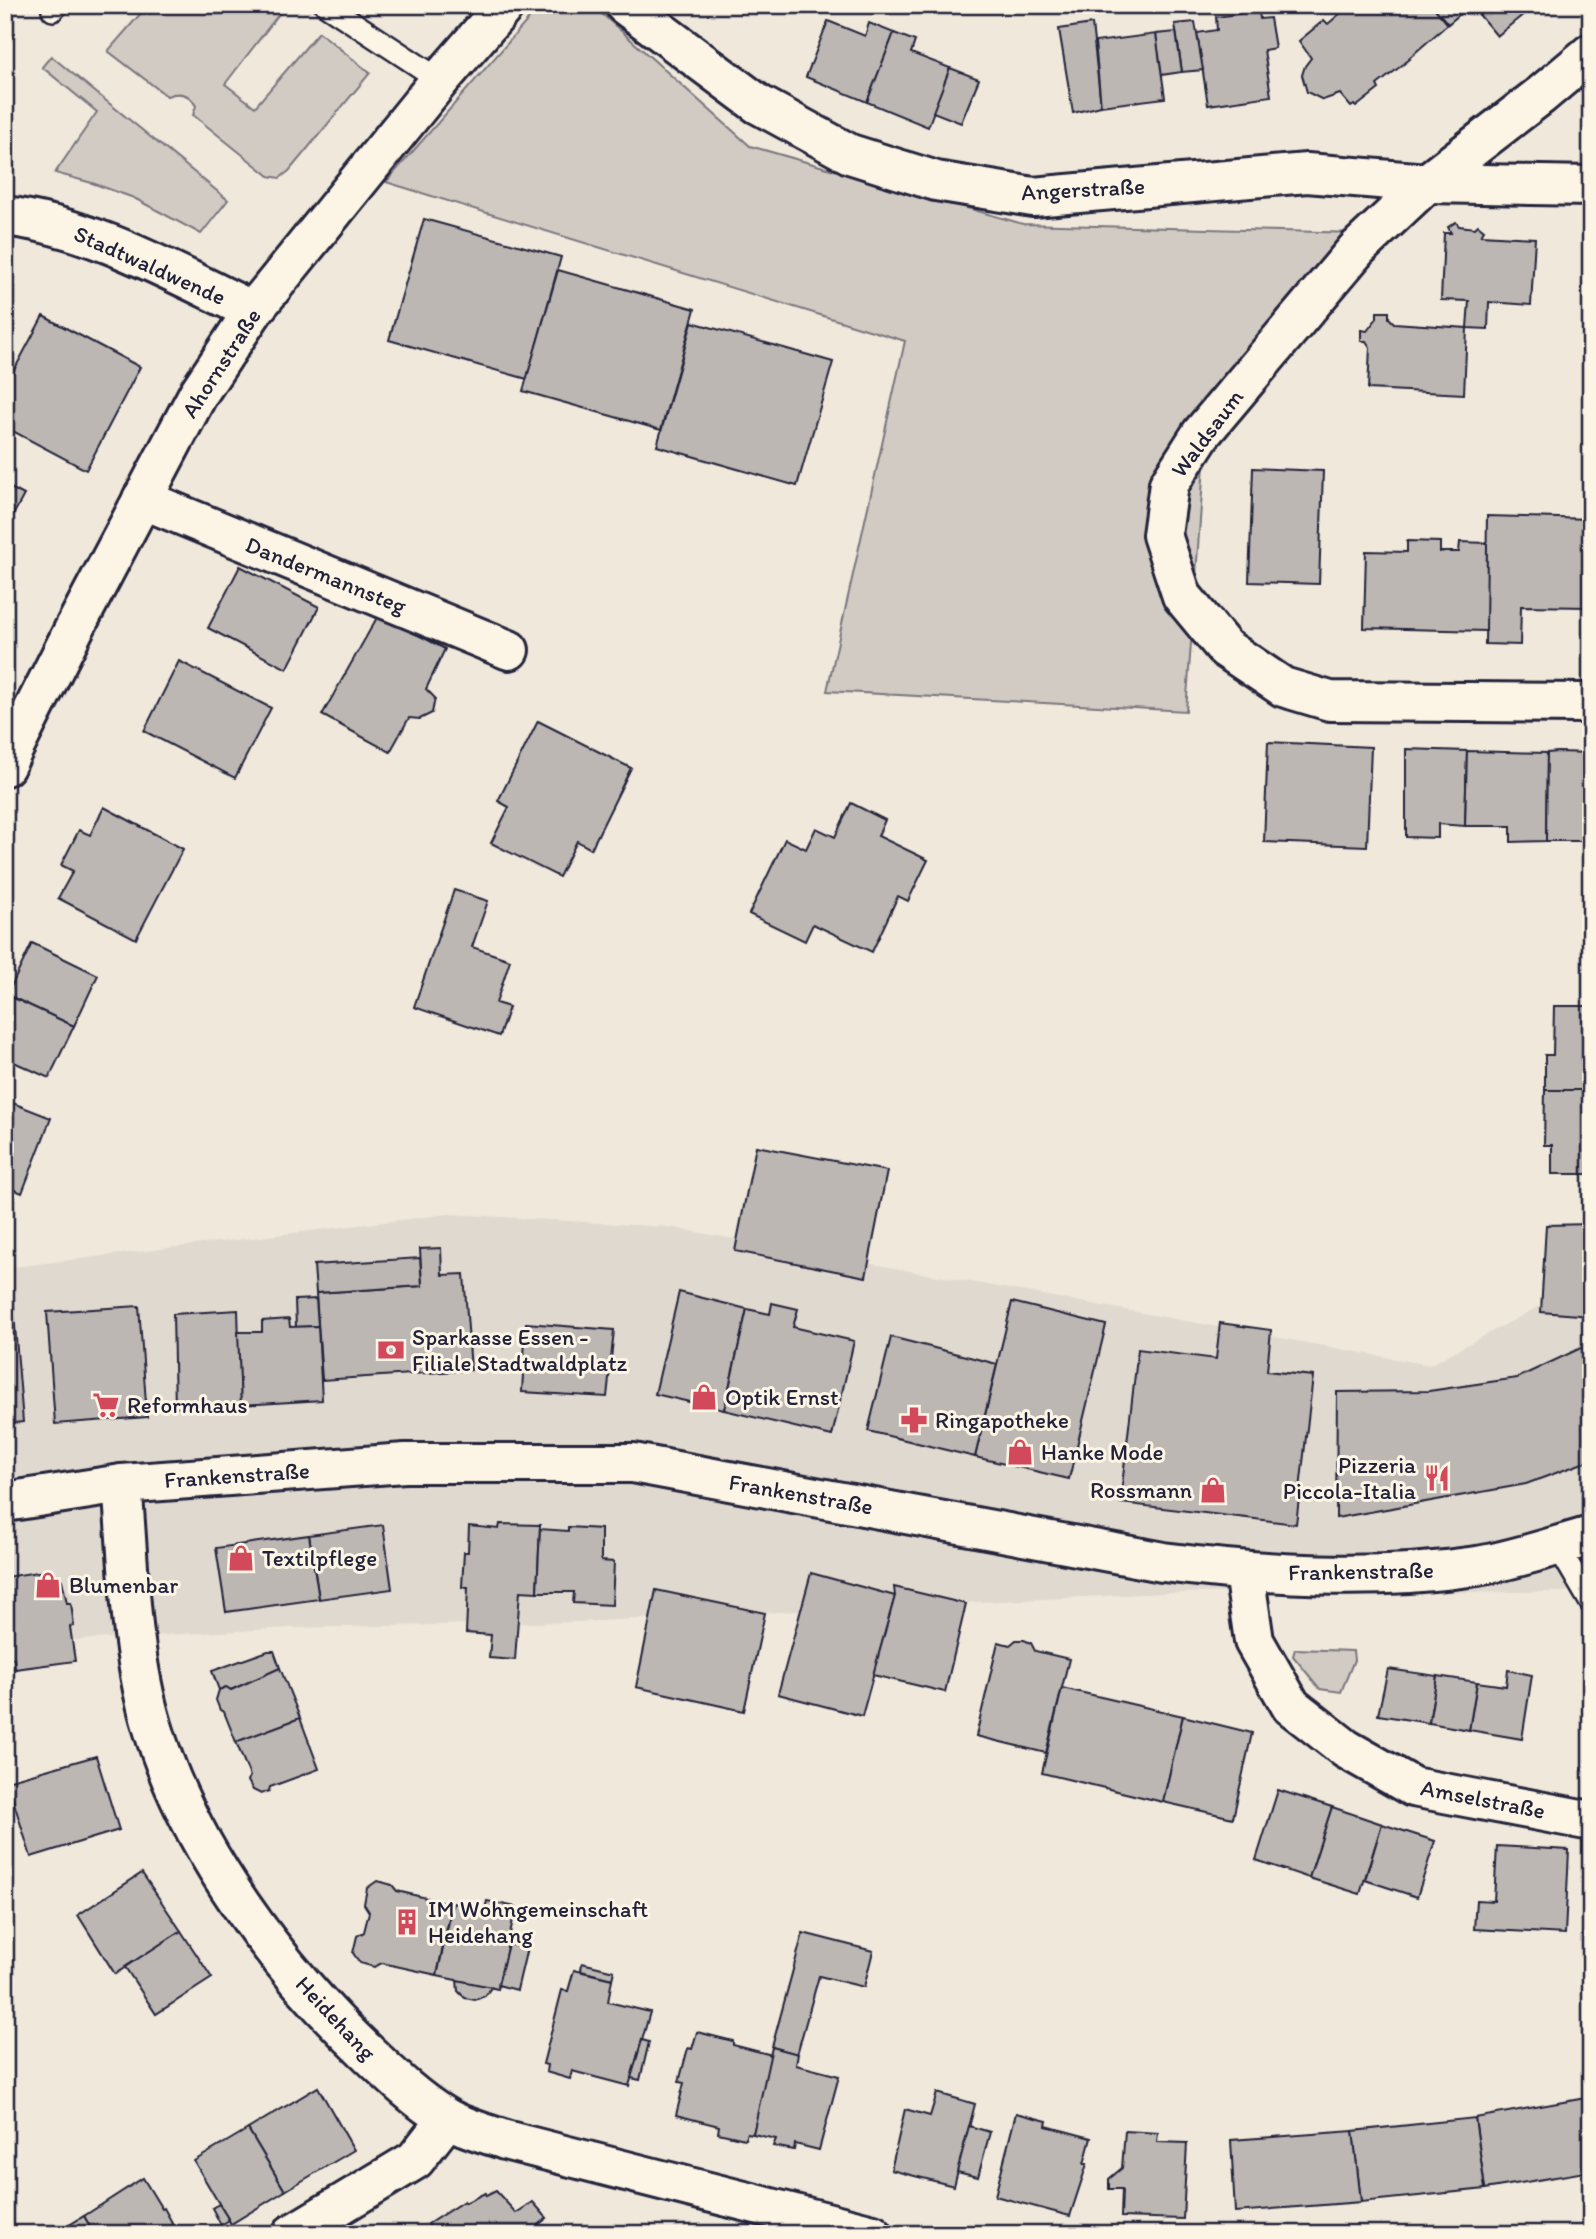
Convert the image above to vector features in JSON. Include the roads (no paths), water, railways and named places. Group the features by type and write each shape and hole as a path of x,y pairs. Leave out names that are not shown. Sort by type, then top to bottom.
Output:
{"street":[{"name":"Ahornstraße","path":"5,766 198,394 253,311 440,80 505,5"},
{"name":"Angerstraße","path":"625,5 758,104 850,154 936,181 1033,197 1307,173 1427,183 1591,186"},
{"name":"Waldsaum","path":"1591,53 1427,183 1357,249 1200,434 1169,484 1161,535 1182,596 1225,648 1283,687 1330,701 1591,703"},
{"name":"Stadtwaldwende","path":"5,216 36,220 99,238 253,311"},
{"name":"Dandermannsteg","path":"142,499 509,650"},
{"name":"Frankenstraße","path":"5,1502 122,1483 405,1463 633,1463 1164,1562 1244,1572 1329,1574 1436,1571 1481,1565 1574,1541"},
{"name":"Heidehang","path":"122,1483 137,1657 152,1725 176,1793 223,1878 276,1952 337,2024 410,2092 447,2119 505,2140 867,2233"},
{"name":"Amselstraße","path":"1244,1572 1254,1641 1291,1706 1346,1749 1413,1787 1591,1821"},
{"path":"292,2234 415,2160 447,2119"}],"lane":[{"path":"326,5 440,80"},
{"path":"1574,1541 1591,1603"}],"place":[{"name":"Sparkasse Essen - Filiale Stadtwaldplatz","path":"391,1350"},
{"name":"Optik Ernst","path":"704,1397"},
{"name":"Reformhaus","path":"106,1405"},
{"name":"Ringapotheke","path":"914,1420"},
{"name":"Hanke Mode","path":"1020,1452"},
{"name":"Pizzeria Piccola-Italia","path":"1437,1478"},
{"name":"Rossmann","path":"1213,1490"},
{"name":"Textilpflege","path":"241,1558"},
{"name":"Blumenbar","path":"48,1585"},
{"name":"IM Wohngemeinschaft Heidehang","path":"407,1922"}]}
